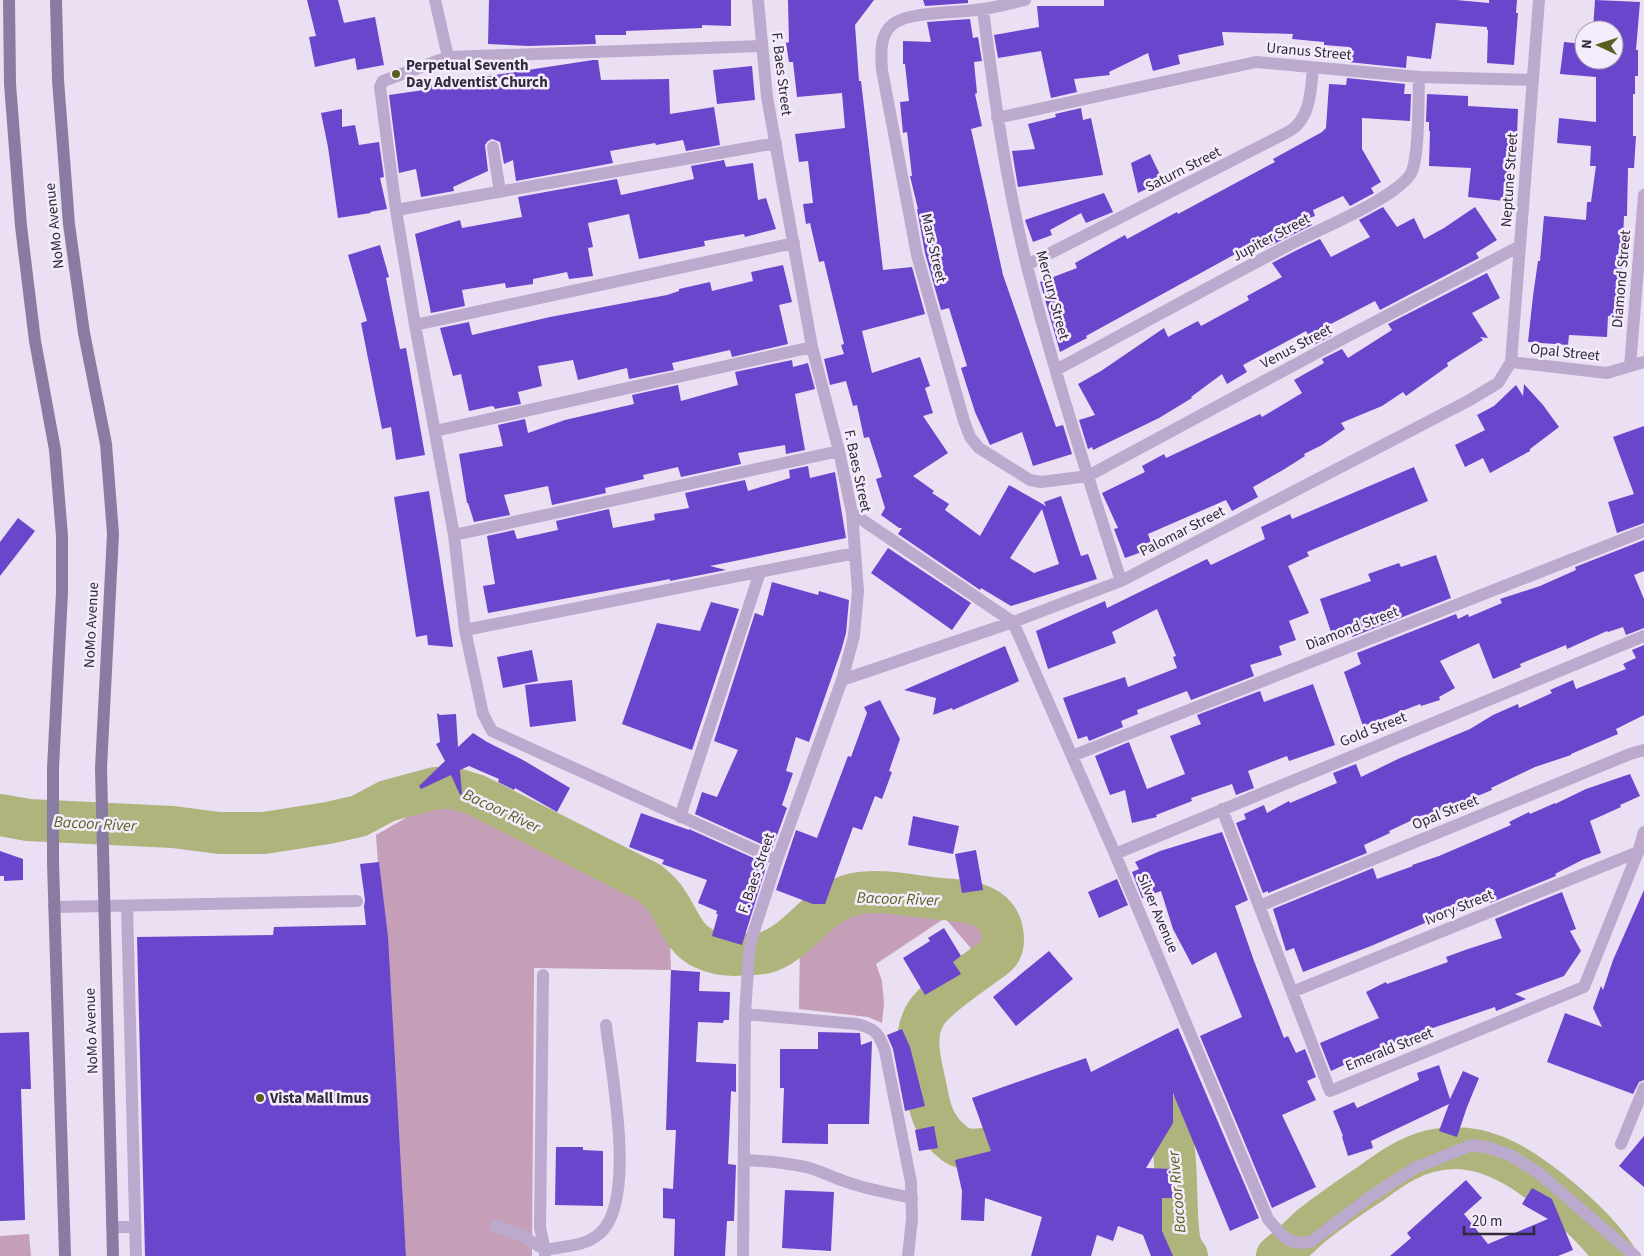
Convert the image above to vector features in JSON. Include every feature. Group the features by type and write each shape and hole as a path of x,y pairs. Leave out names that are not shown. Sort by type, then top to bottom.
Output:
{"main road":[{"name":"NoMo Avenue","path":"10,0 10,84 21,226 35,341 56,450 62,536 62,594 53,768 53,862 65,1256"},
{"name":"NoMo Avenue","path":"56,0 58,80 68,224 84,333 106,444 113,534 101,768 113,1256"}],"street":[{"path":"435,0 448,57"},
{"name":"F. Baes Street","path":"743,1256 746,1014 748,969 752,937 777,860 842,680 854,636 858,591 852,513 839,451 812,347 776,143 761,46 758,0"},
{"name":"Mars Street","path":"1025,0 982,10 905,18 893,24 884,34 880,52 882,70 917,256 970,437 979,448 1030,480 1042,482 1088,476"},
{"name":"Neptune Street","path":"1512,362 1539,0"},
{"name":"Mercury Street","path":"982,10 997,118 1027,265 1056,370 1121,581"},
{"path":"761,46 448,57 390,77 383,81 380,87 396,210 454,535 465,630 483,714 492,731 777,860"},
{"name":"Uranus Street","path":"997,118 1256,62 1419,78 1533,80"},
{"name":"Saturn Street","path":"1027,265 1284,134 1297,125 1305,114 1313,68"},
{"name":"Jupiter Street","path":"1056,370 1292,244 1383,198 1399,186 1411,174 1416,159 1419,78"},
{"path":"396,210 776,143"},
{"path":"493,147 500,192"},
{"name":"Diamond Street","path":"1630,366 1644,195"},
{"path":"416,325 794,243"},
{"name":"Venus Street","path":"1088,476 1520,246"},
{"path":"435,431 812,347"},
{"name":"Opal Street","path":"1512,362 1607,373 1644,362"},
{"name":"Palomar Street","path":"842,680 1013,622 1121,581 1468,401 1498,384 1512,362"},
{"path":"454,535 839,451"},
{"path":"852,513 1013,622"},
{"name":"Diamond Street","path":"1072,756 1644,531"},
{"path":"465,630 855,553"},
{"path":"680,817 760,572"},
{"name":"Silver Avenue","path":"1013,622 1115,854 1268,1219 1287,1240 1301,1245 1312,1241 1370,1198 1415,1168 1472,1145 1490,1148 1512,1156 1540,1174 1635,1256"},
{"name":"Gold Street","path":"1115,854 1644,636"},
{"name":"Opal Street","path":"1259,906 1621,757 1644,750"},
{"name":"Emerald Street","path":"1222,809 1330,1091 1584,987 1638,852 1644,832"},
{"name":"Ivory Street","path":"1292,992 1638,852"},
{"path":"54,907 357,901"},
{"path":"127,906 136,1256"},
{"path":"543,975 540,1228 545,1253"},
{"path":"746,1014 856,1024 867,1026 876,1032 885,1052 909,1165 912,1198 911,1236 908,1256"},
{"path":"545,1253 584,1243 600,1234 612,1217 618,1194 620,1135 606,1025"},
{"path":"1621,1144 1644,1088"},
{"path":"745,1160 806,1167 825,1172 850,1183 912,1198"},
{"path":"496,1226 523,1236 545,1253"},
{"path":"112,1227 135,1227"}],"shaded area":[{"path":"439,799 454,800 650,901 669,920 671,970 534,968 532,1256 406,1256 376,835"},
{"path":"858,903 925,907 978,914 986,918 991,924 996,939 995,943 989,952 980,959 945,918 876,964 882,981 884,1003 882,1023 868,1017 799,1009 800,941 826,916 840,908"},
{"path":"29,1234 31,1256 0,1256 0,1236"}],"building":[{"path":"307,0 338,0 344,23 375,17 384,65 357,70 355,58 315,67 309,37 316,36"},
{"path":"489,0 731,0 731,26 702,25 702,28 626,31 626,35 595,35 596,44 528,46 488,44"},
{"path":"788,0 874,0 855,25 859,81 861,81 883,270 912,267 925,314 862,331 872,373 920,357 930,386 925,388 933,413 923,416 948,453 913,476 934,491 932,493 949,504 945,510 980,536 1009,485 1046,506 1044,502 1061,496 1081,556 1088,554 1097,579 1011,606 981,588 980,590 898,534 902,528 899,528 881,515 885,508 876,479 882,477 869,437 864,438 857,405 853,406 846,381 830,385 824,359 844,354 841,345 844,344 824,261 819,262 810,223 806,224 803,204 813,203 808,161 799,162 795,134 845,128 842,93 797,97 793,62 789,62 786,43 789,42","holes":["1042,509 1059,564 1034,573 1010,558"]},
{"path":"923,0 968,0 968,3 925,6"},
{"path":"1104,0 1456,0 1489,3 1489,0 1517,0 1516,13 1518,13 1514,65 1487,63 1487,27 1436,23 1431,59 1407,56 1406,68 1348,62 1349,47 1292,39 1293,34 1222,32 1224,45 1178,55 1180,64 1153,71 1148,53 1109,72 1110,75 1074,79 1077,92 1051,98 1041,51 998,58 994,35 1039,27 1037,6 1104,6"},
{"path":"1595,0 1640,2 1636,50 1638,50 1638,76 1635,76 1635,94 1633,94 1633,136 1636,136 1634,168 1628,168 1627,216 1624,216 1621,290 1617,289 1616,316 1608,316 1607,337 1569,335 1568,345 1528,342 1538,261 1540,261 1544,216 1586,220 1587,202 1591,202 1596,166 1590,166 1591,146 1557,143 1559,118 1596,122 1596,77 1560,74 1564,42 1574,43 1574,70 1624,70 1624,20 1594,20"},
{"path":"970,19 973,38 978,37 982,61 974,62 977,93 975,94 982,126 971,129 1003,275 1056,427 1063,425 1072,454 1033,466 1022,432 990,445 975,412 961,368 967,366 949,308 941,310 925,253 918,209 910,176 912,176 907,132 903,133 900,102 909,101 905,64 903,64 903,41 931,42 927,22"},
{"path":"598,60 601,80 669,79 670,114 714,107 720,145 686,151 683,140 656,145 655,143 610,151 613,163 516,181 513,160 504,164 500,142 492,139 485,145 488,171 453,187 454,191 421,197 416,169 399,173 389,95 431,89 430,85"},
{"path":"752,66 755,100 717,104 713,70"},
{"path":"1347,78 1405,84 1404,94 1411,94 1410,121 1362,118 1362,149 1381,182 1371,188 1374,193 1350,206 1343,196 1313,210 1315,216 1309,218 1312,225 1264,249 1259,241 1060,352 1040,282 1077,268 1075,263 1125,235 1127,239 1177,212 1178,214 1275,162 1273,159 1322,132 1326,128 1329,84 1346,85"},
{"path":"1427,94 1468,96 1468,106 1518,109 1517,136 1513,136 1510,172 1507,171 1504,201 1468,197 1471,168 1429,166 1430,131 1429,122 1426,122"},
{"path":"1081,108 1083,120 1091,118 1103,175 1018,187 1012,151 1035,149 1028,124 1056,117 1055,114"},
{"path":"342,109 342,127 355,125 359,145 379,142 384,177 380,178 387,209 338,218 321,113"},
{"path":"1150,154 1163,181 1138,193 1131,163"},
{"path":"724,160 726,167 753,163 758,200 766,198 776,229 745,237 744,234 704,241 705,246 639,259 629,214 588,223 593,247 588,248 593,276 569,279 567,272 533,279 533,284 506,288 505,283 462,290 465,306 431,313 415,234 460,220 462,228 522,217 518,197 617,179 621,195 694,179 691,166"},
{"path":"1104,193 1113,212 1086,223 1081,213 1050,230 1052,235 1033,242 1025,220"},
{"path":"1383,207 1397,227 1414,218 1424,239 1475,207 1497,240 1476,253 1479,258 1380,310 1375,301 1327,326 1333,335 1314,345 1306,331 1243,365 1247,372 1227,384 1222,374 1192,398 1159,418 1093,450 1092,447 1088,449 1079,420 1095,415 1078,384 1101,371 1164,328 1168,337 1198,321 1201,326 1249,300 1247,296 1282,277 1272,263 1297,250 1320,239 1331,257 1370,237 1359,220"},
{"path":"380,245 389,277 386,278 400,349 406,348 425,455 396,460 391,427 382,429 361,323 367,321 348,255"},
{"path":"783,265 792,302 779,305 788,344 732,357 730,350 672,363 674,370 629,379 627,368 578,380 573,360 538,366 542,386 518,392 521,404 495,409 492,406 469,411 461,374 453,376 440,328 469,322 472,335 550,317 667,295 679,291 679,289 710,282 712,291 753,281 751,272"},
{"path":"1487,273 1500,298 1472,313 1488,338 1480,337 1483,340 1447,363 1448,366 1406,396 1403,392 1382,406 1341,423 1345,429 1322,445 1304,454 1305,456 1283,470 1253,487 1258,497 1232,511 1226,500 1148,534 1153,548 1125,558 1114,529 1118,528 1102,493 1145,472 1142,466 1164,454 1166,458 1260,414 1262,417 1302,393 1294,380 1324,363 1322,359 1342,349 1348,358 1392,330 1388,324"},
{"path":"792,360 793,367 808,363 815,389 795,394 805,450 786,454 785,445 738,453 741,464 681,477 678,467 643,475 644,479 605,488 606,493 552,505 548,486 504,495 510,515 474,522 467,503 459,454 503,446 498,425 525,419 528,433 565,420 634,404 632,395 678,385 681,401 738,385 735,372"},
{"path":"1524,384 1559,427 1530,449 1530,451 1490,473 1483,458 1465,467 1455,445 1485,430 1477,415 1494,406 1516,385 1523,396"},
{"path":"1644,426 1644,523 1617,533 1608,502 1634,494 1613,437"},
{"path":"808,466 810,478 835,472 846,538 710,566 726,570 488,613 483,586 495,584 487,536 514,530 517,539 558,530 556,521 609,509 613,528 655,520 654,514 689,508 685,493 745,480 748,491 790,478 789,470"},
{"path":"1414,467 1428,501 1307,552 1309,556 1288,566 1309,613 1289,621 1296,640 1279,646 1282,655 1250,665 1254,676 1191,700 1187,691 1137,710 1138,714 1121,721 1123,727 1089,741 1087,736 1078,739 1063,698 1125,677 1128,687 1177,668 1173,657 1176,656 1157,609 1112,632 1116,643 1048,669 1036,631 1105,601 1107,608 1207,559 1211,565 1265,539 1261,527 1290,514 1292,519"},
{"path":"429,491 453,647 428,645 427,635 416,637 394,497"},
{"path":"18,518 35,531 0,576 0,542"},
{"path":"1644,540 1644,571 1634,575 1644,599 1644,628 1626,635 1623,627 1607,631 1567,649 1566,645 1520,664 1521,667 1493,679 1479,643 1440,661 1455,688 1439,697 1440,700 1421,706 1420,704 1363,726 1344,672 1361,664 1357,653 1456,614 1458,619 1468,614 1469,617 1502,603 1500,599 1540,586 1576,570 1575,567"},
{"path":"888,548 971,603 952,630 871,573"},
{"path":"1436,555 1451,598 1352,637 1351,632 1333,638 1320,599 1371,581 1368,574 1399,563 1401,567"},
{"path":"772,582 818,595 819,591 849,600 846,633 841,651 809,742 796,737 786,771 793,773 782,805 787,808 772,849 695,814 702,792 717,797 738,750 714,741 755,613 763,616"},
{"path":"711,602 739,609 692,750 622,724 657,623 700,631"},
{"path":"1644,645 1644,715 1616,729 1618,734 1571,755 1535,767 1491,788 1492,790 1424,818 1423,815 1389,831 1390,833 1364,845 1367,853 1268,893 1268,891 1263,893 1236,823 1246,819 1244,814 1264,805 1267,813 1289,801 1290,803 1337,783 1333,773 1356,764 1361,777 1398,759 1470,729 1493,715 1518,704 1519,708 1552,693 1550,690 1573,680 1576,689 1626,669 1623,664 1636,658 1632,650"},
{"path":"1005,646 1019,681 1013,684 953,710 952,708 933,715 936,698 904,690"},
{"path":"532,650 538,681 503,688 497,657"},
{"path":"572,680 576,721 530,727 525,685"},
{"path":"1313,684 1335,745 1289,761 1287,756 1248,771 1254,788 1236,795 1232,784 1191,798 1192,801 1156,815 1157,817 1132,823 1125,790 1110,795 1095,756 1129,742 1147,789 1185,774 1170,736 1201,724 1197,715 1260,691 1264,702"},
{"path":"880,700 900,739 889,771 892,772 882,799 875,796 862,830 853,827 825,904 813,904 776,890 796,830 817,838 848,756 851,757 867,713 864,707"},
{"path":"437,713 440,715 456,714 458,747 473,733 570,788 557,812 515,788 514,790 498,782 499,779 469,766 460,770 462,794 460,795 451,775 421,789 419,786 445,761 436,744 440,742"},
{"path":"1630,774 1640,796 1590,821 1601,853 1582,860 1555,874 1556,876 1490,903 1488,898 1482,901 1481,898 1433,923 1432,920 1303,972 1294,948 1286,951 1273,909 1373,868 1377,879 1413,866 1511,825 1509,822 1529,812 1530,814 1586,789"},
{"path":"641,813 689,829 767,864 742,945 712,936 718,914 716,914 717,911 698,903 707,880 662,864 664,860 629,847"},
{"path":"913,816 959,826 953,854 908,845"},
{"path":"1222,832 1248,900 1235,906 1254,961 1284,1038 1288,1036 1296,1053 1305,1049 1316,1077 1307,1081 1316,1100 1282,1115 1316,1187 1272,1208 1200,1036 1242,1017 1216,952 1192,965 1173,929 1161,891 1142,898 1132,872 1139,869 1135,862 1160,851"},
{"path":"976,850 983,890 962,893 955,854"},
{"path":"0,851 23,859 23,880 4,881 4,876 0,876"},
{"name":"Vista Mall Imus","path":"379,862 388,937 406,1256 145,1256 137,937 273,935 274,927 366,925 360,864"},
{"path":"1117,879 1128,905 1099,918 1088,892"},
{"path":"1644,890 1644,1080 1639,1082 1633,1094 1547,1062 1565,1013 1602,1027 1593,1008 1601,986 1603,990 1613,960"},
{"path":"1562,892 1576,929 1570,931 1581,951 1564,976 1515,994 1526,999 1496,1011 1495,1007 1415,1034 1331,1071 1320,1043 1379,1018 1366,992 1386,982 1387,984 1448,962 1446,957 1502,938 1495,919"},
{"path":"944,928 961,956 953,962 961,974 925,995 903,958 930,941 928,938"},
{"path":"1049,951 1073,979 1016,1026 993,997"},
{"path":"671,970 700,972 699,991 730,992 729,1020 724,1020 723,1023 698,1022 696,1062 736,1064 736,1092 731,1091 728,1164 736,1165 734,1221 727,1221 725,1256 674,1256 675,1219 663,1218 663,1188 673,1189 676,1130 666,1130"},
{"path":"1178,1028 1259,1218 1230,1231 1173,1093 1173,1123 1146,1168 1173,1169 1173,1198 1162,1198 1162,1231 1173,1256 1151,1256 1143,1235 1118,1226 1113,1241 1097,1235 1091,1256 1031,1256 1042,1217 985,1198 984,1221 961,1220 962,1191 955,1160 991,1151 972,1098 1086,1058 1091,1072"},
{"path":"902,1029 910,1047 925,1106 905,1111 893,1049 887,1035"},
{"path":"29,1032 31,1089 21,1089 25,1220 0,1221 0,1033"},
{"path":"818,1032 860,1033 861,1045 872,1041 869,1124 828,1124 828,1144 782,1143 784,1088 780,1088 780,1049 818,1049"},
{"path":"1439,1065 1450,1099 1463,1071 1479,1078 1457,1137 1439,1131 1449,1104 1371,1141 1373,1148 1348,1156 1343,1136 1333,1111 1354,1102 1357,1108 1419,1080 1417,1073"},
{"path":"934,1126 938,1148 919,1151 915,1130"},
{"path":"1644,1136 1644,1187 1619,1166"},
{"path":"556,1147 583,1147 583,1150 603,1151 603,1206 555,1205"},
{"path":"1466,1180 1482,1198 1464,1214 1488,1244 1548,1219 1522,1204 1532,1188 1552,1199 1573,1250 1558,1256 1390,1256 1411,1238 1407,1233"},
{"path":"785,1190 834,1192 831,1251 782,1248"}],"waterway":[{"name":"Bacoor River","path":"0,815 28,820 173,827 219,833 264,833 359,816 387,801 435,788 453,788 476,795 650,883 664,897 690,939 703,948 725,954 760,954 776,948 798,933 829,906 841,899 864,892 886,892 964,901 979,905 996,917 1002,930 1002,945 995,957 938,1000 922,1020 918,1047 931,1110 937,1124 948,1138 964,1148 974,1149 999,1146 1045,1132"},
{"name":"Bacoor River","path":"1122,1108 1148,1106 1156,1109 1165,1117 1171,1132 1174,1150 1178,1232 1181,1246 1187,1256"},
{"name":"Bacoor River","path":"1277,1256 1325,1215 1396,1166 1423,1153 1458,1148 1492,1155 1523,1171 1580,1216 1599,1235 1615,1256"}],"place":[{"name":"Perpetual Seventh Day Adventist Church","path":"396,74"},
{"name":"Vista Mall Imus","path":"260,1098"}]}
